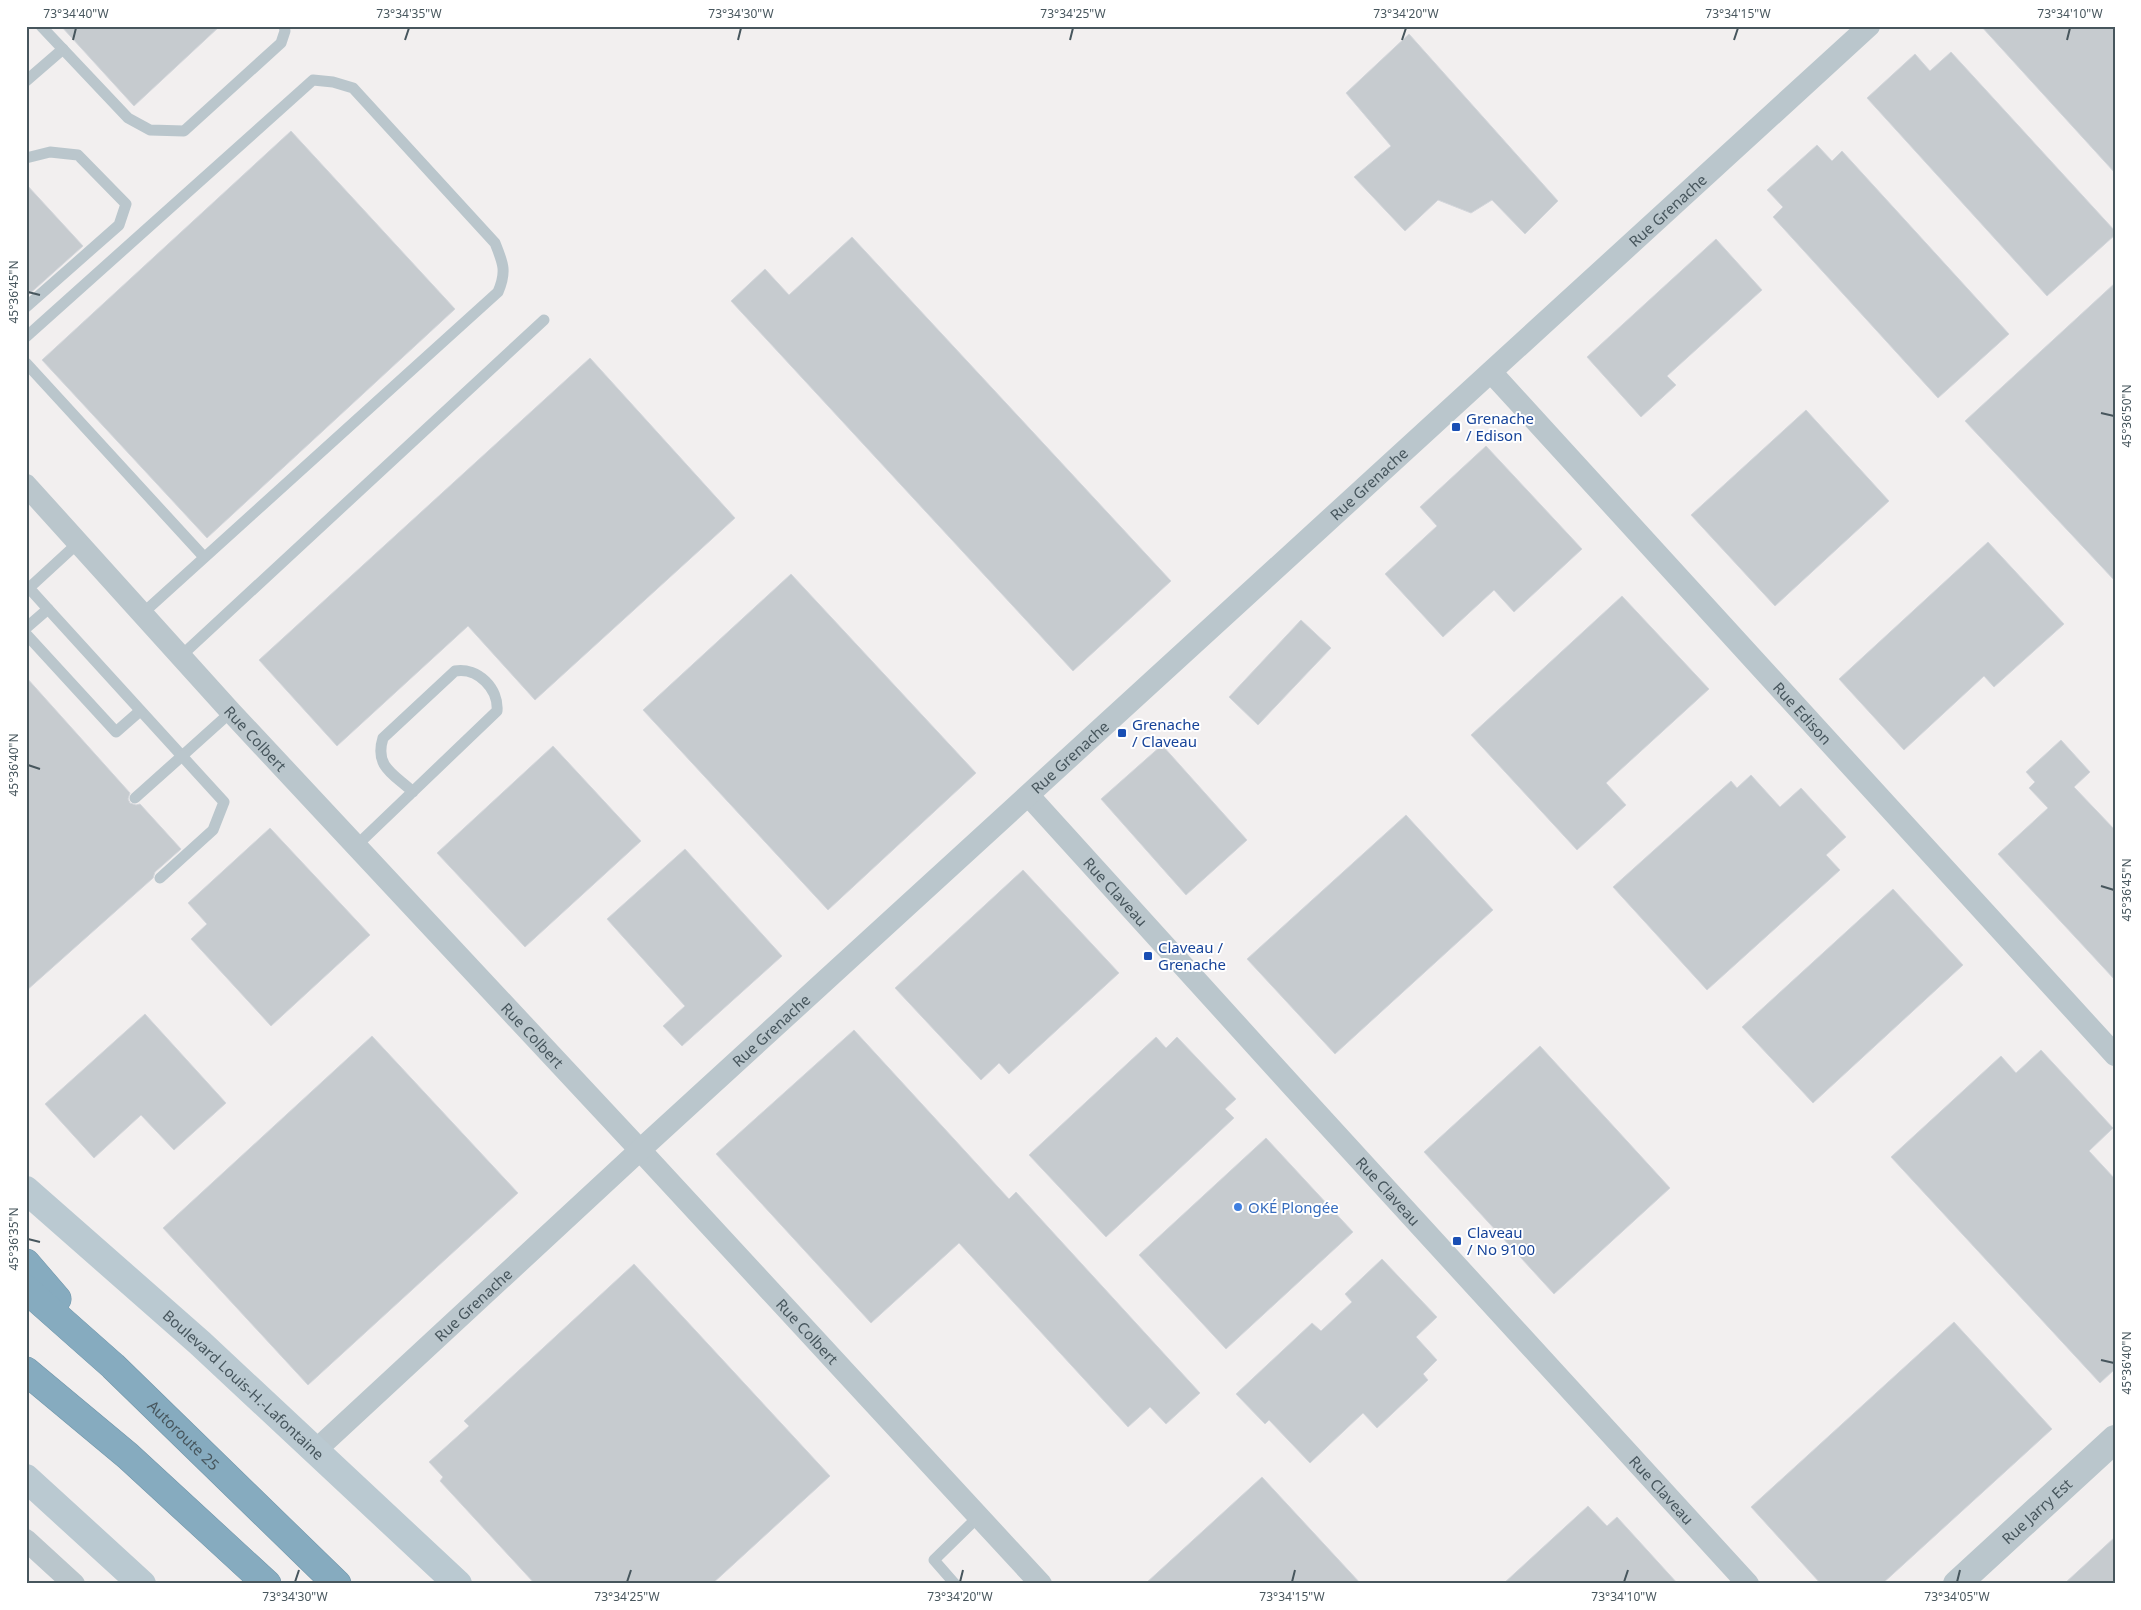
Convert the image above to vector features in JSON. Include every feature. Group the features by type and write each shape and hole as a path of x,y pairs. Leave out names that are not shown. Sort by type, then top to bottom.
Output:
{"highway":[{"path":"26,1263 113,1366"},
{"name":"Autoroute 25","path":"26,1289 113,1366 337,1584"},
{"path":"26,1371 128,1456 267,1584"},
{"path":"26,1392 128,1456"}],"main road":[{"name":"Boulevard Louis-H.-Lafontaine","path":"26,1190 200,1343 458,1584"},
{"path":"26,1478 142,1584"}],"street":[{"name":"Rue Grenache","path":"316,1450 640,1150 1869,26"},
{"name":"Rue Edison","path":"1490,372 2115,1055"},
{"name":"Rue Colbert","path":"26,485 232,712 1041,1584"},
{"name":"Rue Claveau","path":"1029,796 1748,1584"},
{"name":"Rue Jarry Est","path":"1957,1584 2115,1439"},
{"path":"26,1540 74,1584"}],"lane":[{"path":"41,26 128,118 150,130 184,131 281,43 285,31 284,26"},
{"path":"26,81 63,49"},
{"path":"26,337 314,80 333,82 353,88 495,243 504,264 504,278 498,292 142,614"},
{"path":"26,158 50,152 78,155 126,204 119,225 26,307"},
{"path":"181,656 544,320"},
{"path":"26,364 204,558"},
{"path":"78,543 27,588 224,802 213,830 160,878"},
{"path":"26,628 48,609"},
{"path":"26,634 116,732 140,711"},
{"path":"356,846 413,792 497,711 498,703 495,694 476,673 464,670 456,671 382,738 379,751 381,762 413,792"},
{"path":"135,798 232,712"},
{"path":"954,1584 934,1560 979,1516"}],"building":[{"path":"61,26 220,26 134,106"},
{"path":"1981,26 2115,26 2115,173"},
{"path":"1409,34 1558,201 1525,234 1492,200 1471,213 1438,200 1405,231 1354,177 1391,146 1346,93"},
{"path":"1951,52 2115,231 2115,235 2047,296 1867,98 1915,54 1930,71"},
{"path":"291,131 455,309 207,538 42,360"},
{"path":"1817,145 1832,161 1842,151 2009,334 1938,398 1773,217 1783,207 1767,190"},
{"path":"26,184 83,246 26,297"},
{"path":"852,237 1171,581 1073,671 731,301 765,269 789,295"},
{"path":"1716,239 1762,290 1667,376 1676,385 1641,417 1587,357"},
{"path":"2115,283 2115,581 1965,421"},
{"path":"590,358 735,518 535,700 468,626 337,746 259,660"},
{"path":"1806,410 1889,501 1775,606 1691,515"},
{"path":"1486,446 1582,549 1514,612 1494,590 1443,637 1385,574 1437,526 1420,507"},
{"path":"1988,542 2064,624 1994,687 1984,676 1904,750 1839,679"},
{"path":"791,574 976,773 828,910 643,710"},
{"path":"1622,596 1709,689 1606,783 1626,805 1577,850 1471,735"},
{"path":"1301,620 1331,648 1258,725 1229,697"},
{"path":"26,677 130,793 128,799 130,803 140,804 181,849 155,872 153,878 26,991"},
{"path":"2061,740 2090,772 2074,787 2115,830 2115,980 1998,854 2048,808 2029,788 2035,782 2026,772"},
{"path":"1162,745 1247,840 1186,895 1101,799"},
{"path":"553,746 641,841 525,947 437,853"},
{"path":"1751,775 1780,807 1801,788 1846,837 1826,855 1840,870 1707,990 1613,887 1731,781 1737,788"},
{"path":"1406,815 1493,910 1335,1054 1247,959"},
{"path":"270,828 370,935 271,1026 191,939 207,924 188,903"},
{"path":"685,849 782,956 682,1046 663,1026 685,1006 607,919"},
{"path":"1023,870 1119,973 1009,1074 999,1063 981,1080 895,988"},
{"path":"1893,889 1963,965 1813,1103 1742,1027"},
{"path":"145,1014 226,1103 174,1150 141,1115 94,1158 45,1104"},
{"path":"854,1030 1009,1199 1016,1192 1200,1393 1166,1424 1150,1407 1128,1427 959,1243 871,1323 716,1154"},
{"path":"372,1036 518,1193 308,1385 163,1228"},
{"path":"1156,1037 1166,1048 1177,1037 1236,1099 1225,1109 1234,1118 1106,1237 1029,1155"},
{"path":"1540,1046 1670,1188 1554,1294 1424,1152"},
{"path":"2041,1050 2113,1128 2089,1151 2115,1179 2115,1369 2100,1383 1891,1157 2001,1056 2016,1073"},
{"path":"1266,1138 1353,1232 1226,1349 1139,1255"},
{"path":"1382,1259 1437,1317 1416,1337 1437,1360 1423,1374 1428,1380 1377,1428 1363,1413 1310,1463 1269,1420 1265,1424 1236,1394 1312,1323 1321,1331 1352,1302 1345,1294"},
{"path":"634,1264 830,1476 712,1584 535,1584 440,1481 443,1477 429,1462 469,1426 464,1421"},
{"path":"1954,1322 2052,1429 1882,1584 1821,1584 1751,1507"},
{"path":"1262,1477 1361,1584 1145,1584"},
{"path":"1588,1506 1607,1526 1617,1517 1678,1584 1503,1584"},
{"path":"2115,1537 2115,1584 2064,1584"}],"place":[{"name":"Grenache / Edison","path":"1456,427"},
{"name":"Grenache / Claveau","path":"1122,733"},
{"name":"Claveau / Grenache","path":"1148,956"},
{"name":"OKÉ Plongée","path":"1238,1207"},
{"name":"Claveau / No 9100","path":"1457,1241"}]}
